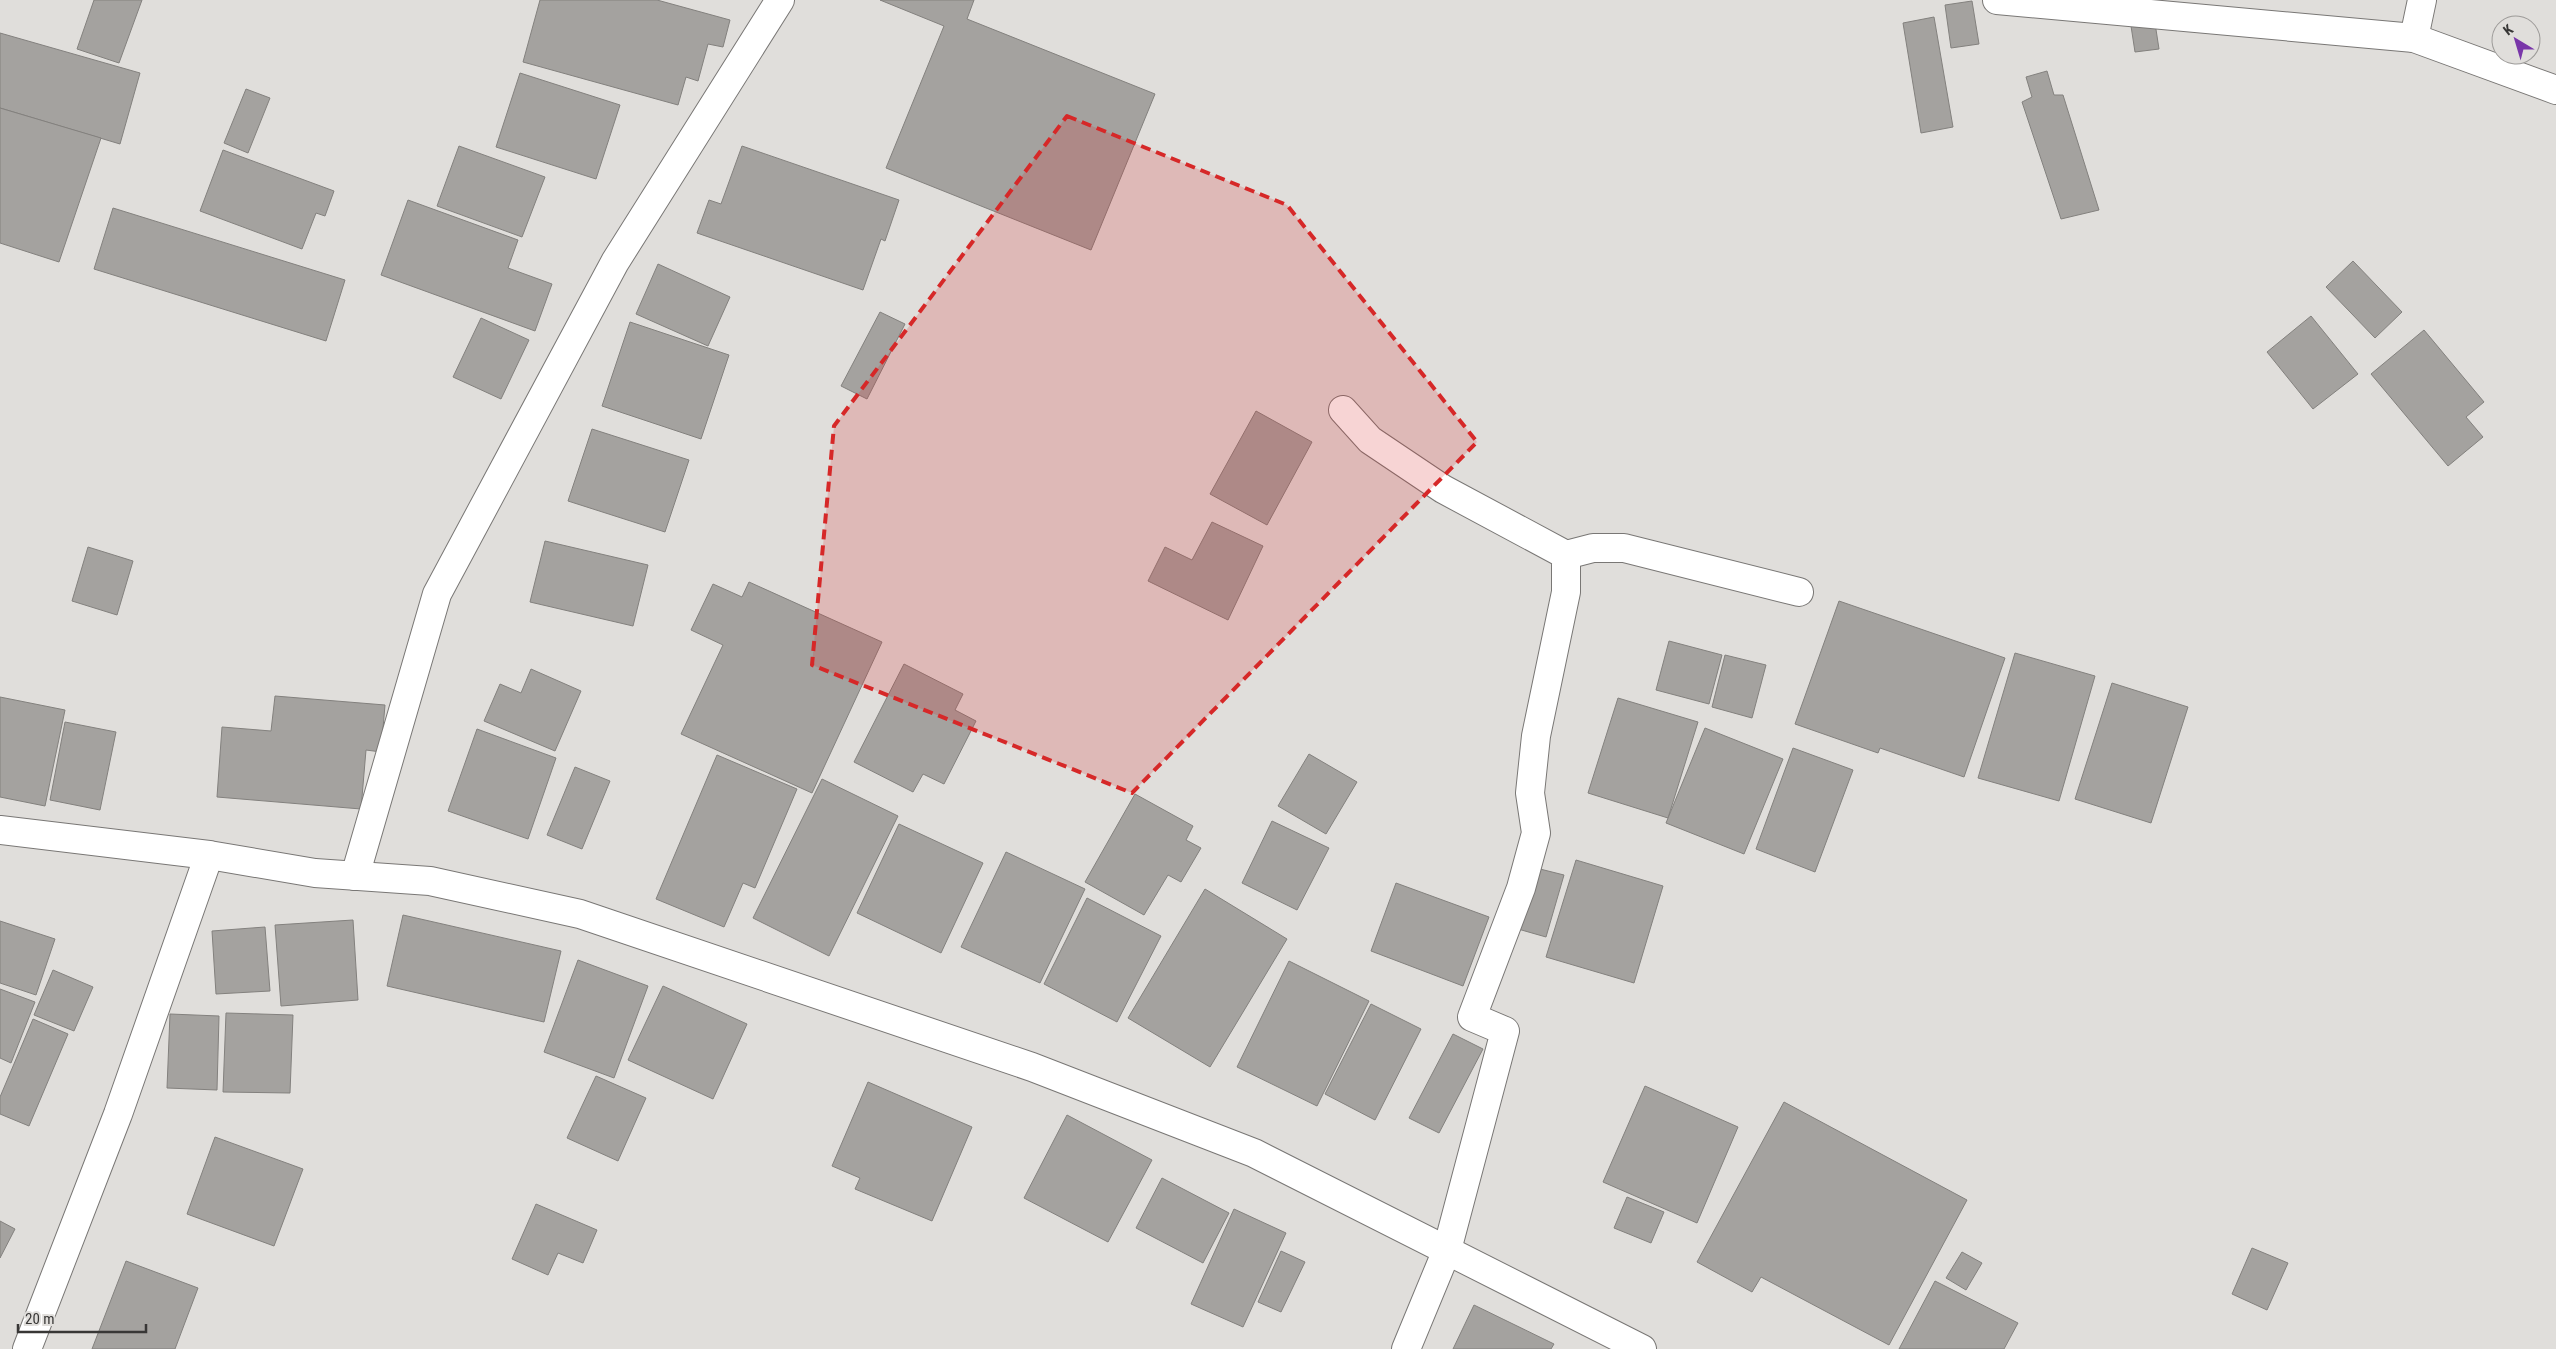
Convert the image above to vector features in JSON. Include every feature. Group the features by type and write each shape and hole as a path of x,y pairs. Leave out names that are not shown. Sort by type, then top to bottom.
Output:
{"street":[{"path":"355,876 437,594 615,262 780,0"},
{"path":"1996,0 2414,38 2556,90"},
{"path":"2414,38 2422,0"},
{"path":"1343,410 1370,440 1443,489 1566,555 1593,548 1624,548 1799,592"},
{"path":"1406,1349 1447,1250 1505,1031 1472,1017 1521,888 1536,833 1530,793 1536,736 1566,592 1566,555"},
{"path":"0,830 208,855 315,873 430,881 580,914 1032,1067 1254,1152 1642,1349"},
{"path":"27,1349 118,1114 208,855"}],"highlighted area":[{"path":"1067,116 1287,205 1477,442 1132,793 812,665 834,426"}],"building":[{"path":"94,0 142,0 119,63 77,49"},
{"path":"540,0 657,0 730,20 723,47 708,44 698,81 686,77 678,105 523,62"},
{"path":"880,0 974,0 967,19 1155,94 1091,250 886,168 944,26"},
{"path":"1972,1 1979,44 1951,48 1945,5"},
{"path":"1934,17 1953,127 1921,133 1903,23"},
{"path":"2155,23 2159,49 2135,52 2131,26"},
{"path":"0,33 140,73 120,144 0,108"},
{"path":"2047,71 2054,95 2063,95 2099,210 2061,219 2022,102 2032,97 2026,77"},
{"path":"520,73 620,105 596,179 496,147"},
{"path":"246,89 270,98 248,153 224,143"},
{"path":"0,108 101,138 59,262 0,243"},
{"path":"459,146 545,177 522,237 437,206"},
{"path":"742,146 899,200 885,241 881,239 863,290 697,233 709,200 721,204"},
{"path":"223,150 334,191 325,216 316,213 302,249 200,211"},
{"path":"408,200 518,240 508,268 552,284 535,331 381,275"},
{"path":"113,208 345,280 326,341 94,269"},
{"path":"2353,261 2402,312 2375,338 2326,287"},
{"path":"658,264 730,297 708,346 636,314"},
{"path":"880,312 905,324 867,399 841,386"},
{"path":"2311,316 2358,374 2313,409 2267,352"},
{"path":"481,318 529,340 501,399 453,377"},
{"path":"630,322 729,355 701,439 602,406"},
{"path":"2424,330 2484,402 2466,417 2483,437 2448,466 2371,374"},
{"path":"1256,411 1312,442 1267,525 1210,494"},
{"path":"592,429 689,460 665,532 568,501"},
{"path":"1212,522 1263,546 1228,620 1148,581 1165,547 1192,560"},
{"path":"545,541 648,565 633,626 530,602"},
{"path":"88,547 133,561 117,615 72,601"},
{"path":"749,582 882,642 812,793 681,734 723,645 691,630 713,584 742,597"},
{"path":"1839,601 2005,658 1964,777 1880,748 1878,753 1795,724"},
{"path":"1669,641 1722,655 1709,704 1656,690"},
{"path":"2015,653 2095,676 2059,801 1978,778"},
{"path":"1725,655 1766,665 1752,718 1712,707"},
{"path":"904,664 963,694 955,710 976,721 944,784 923,774 913,792 854,762"},
{"path":"531,669 581,691 555,751 484,721 500,684 521,693"},
{"path":"2112,683 2188,707 2151,823 2075,799"},
{"path":"275,696 385,705 381,752 366,750 361,809 217,797 222,727 271,731"},
{"path":"0,697 65,710 45,806 0,797"},
{"path":"1618,698 1698,722 1668,818 1588,793"},
{"path":"65,722 116,732 100,810 50,800"},
{"path":"1705,728 1783,759 1744,854 1666,823"},
{"path":"477,729 556,758 528,839 448,811"},
{"path":"1793,748 1853,770 1815,872 1756,849"},
{"path":"1309,754 1357,782 1326,834 1278,806"},
{"path":"717,755 797,789 755,888 743,883 724,927 656,899"},
{"path":"575,767 610,781 582,849 547,835"},
{"path":"822,779 898,816 829,956 753,918"},
{"path":"1135,794 1193,826 1186,840 1201,848 1181,882 1168,875 1144,915 1085,882"},
{"path":"1272,821 1329,848 1297,910 1242,883"},
{"path":"899,824 983,863 941,953 857,913"},
{"path":"1006,852 1085,889 1040,983 961,947"},
{"path":"1576,860 1663,886 1634,983 1546,957"},
{"path":"1536,868 1564,875 1546,937 1518,929"},
{"path":"1396,883 1489,917 1463,986 1371,951"},
{"path":"1205,889 1287,939 1210,1067 1128,1018"},
{"path":"1087,898 1161,936 1117,1022 1044,984"},
{"path":"403,915 561,951 544,1022 387,986"},
{"path":"353,920 358,1000 281,1006 275,925"},
{"path":"0,921 55,939 36,995 0,983"},
{"path":"265,927 270,991 216,994 212,931"},
{"path":"578,960 648,986 614,1078 544,1052"},
{"path":"1289,961 1369,1001 1317,1106 1237,1067"},
{"path":"53,970 93,987 74,1031 34,1015"},
{"path":"663,986 747,1024 713,1099 628,1060"},
{"path":"0,989 35,1002 11,1063 0,1058"},
{"path":"1371,1004 1421,1029 1375,1120 1325,1094"},
{"path":"226,1013 293,1015 290,1093 223,1092"},
{"path":"170,1014 219,1016 217,1090 167,1088"},
{"path":"33,1019 68,1034 29,1126 0,1114 0,1097"},
{"path":"1453,1034 1483,1049 1439,1133 1409,1118"},
{"path":"596,1076 646,1098 618,1161 567,1138"},
{"path":"868,1082 972,1127 932,1221 855,1189 860,1178 832,1166"},
{"path":"1645,1086 1738,1127 1697,1223 1603,1182"},
{"path":"1784,1102 1967,1200 1889,1345 1761,1277 1752,1292 1697,1262"},
{"path":"1067,1115 1152,1160 1108,1242 1024,1198"},
{"path":"215,1137 303,1169 274,1246 187,1214"},
{"path":"1162,1178 1229,1213 1203,1263 1136,1228"},
{"path":"1627,1197 1664,1212 1651,1243 1614,1228"},
{"path":"536,1204 597,1230 583,1263 558,1253 548,1275 512,1259"},
{"path":"1234,1209 1286,1233 1243,1327 1191,1304"},
{"path":"0,1221 15,1229 0,1258"},
{"path":"2252,1248 2288,1263 2267,1310 2232,1294"},
{"path":"1281,1251 1305,1262 1281,1312 1258,1302"},
{"path":"1962,1252 1982,1263 1966,1290 1946,1278"},
{"path":"126,1261 198,1288 175,1349 92,1349"},
{"path":"1935,1281 2018,1323 2004,1349 1899,1349"},
{"path":"1474,1305 1554,1344 1551,1349 1453,1349"}]}
